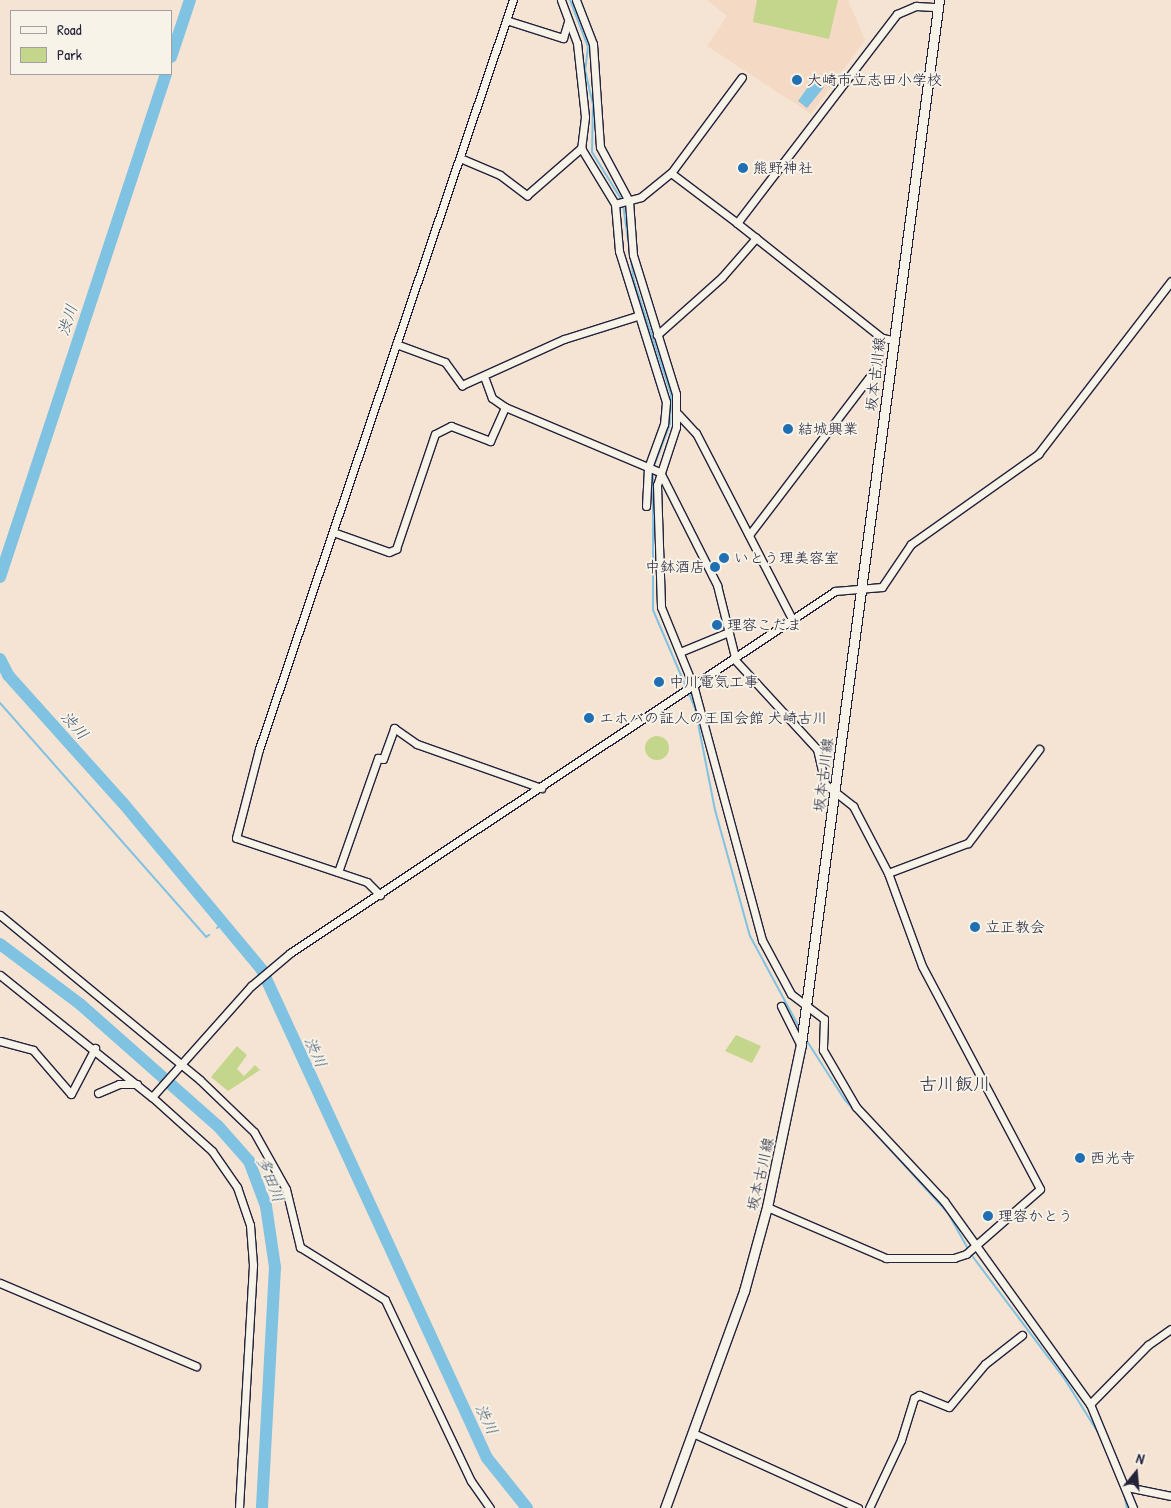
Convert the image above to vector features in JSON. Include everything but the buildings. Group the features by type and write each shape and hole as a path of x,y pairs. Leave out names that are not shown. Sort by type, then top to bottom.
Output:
{"main road":[{"name":"坂本古川線","path":"665,1508 695,1434 767,1207 801,1045 938,4"}],"street":[{"path":"380,894 367,882 236,838 259,749 513,0"},
{"path":"562,0 568,22 578,43 584,96 581,148 616,204 619,251 637,316 666,402 664,424 646,506"},
{"path":"576,0 593,44 600,147 627,202 633,255 678,414 696,433 792,619"},
{"path":"737,223 897,14 916,6 938,4"},
{"path":"506,20 563,38 568,22"},
{"path":"616,204 627,202 654,190 671,173 742,77"},
{"path":"460,158 500,175 526,195 581,148"},
{"path":"671,173 882,338 893,340"},
{"path":"645,336 656,333 722,277 756,238"},
{"path":"154,1095 253,984 276,964 736,661 792,619 835,591 882,587 911,544 1038,454 1171,281"},
{"path":"396,344 444,362 462,385 485,379 540,349 637,316"},
{"path":"748,536 876,368 882,338"},
{"path":"485,379 492,398 505,406 654,470 710,568 726,633 736,661 817,749 821,778 854,806 888,873 922,966 1040,1189 966,1254 954,1258 886,1258 767,1207"},
{"path":"333,532 389,552 396,549 435,434 451,426 490,441 505,406"},
{"path":"678,414 654,470 661,607 693,689 762,940 791,994 824,1019 823,1050 856,1107 892,1141 975,1246 1090,1404 1126,1487 1133,1508"},
{"path":"680,652 726,633"},
{"path":"338,872 378,758 383,760 394,728 417,744 541,788"},
{"path":"888,873 968,843 1039,749"},
{"path":"0,915 234,1112 267,1150 286,1189 300,1247 385,1300 471,1482 490,1508"},
{"path":"0,976 95,1048 137,1084 154,1095 229,1171 250,1225 252,1290 239,1508"},
{"path":"782,1006 801,1045"},
{"path":"0,1041 33,1050 71,1094 95,1048"},
{"path":"98,1092 137,1084"},
{"path":"0,1284 196,1366"},
{"path":"1090,1404 1148,1345 1171,1329"},
{"path":"869,1508 901,1440 914,1398 919,1395 949,1407 985,1364 1022,1335"},
{"path":"695,1434 858,1508"},
{"path":"1126,1487 1171,1496"}],"shaded area":[{"name":"大崎市立志田小学校","path":"707,0 848,0 865,40 811,114 707,46 727,16"}],"green space":[{"path":"757,0 838,0 829,39 753,22"},
{"path":"657,736 662,737 668,743 668,753 662,759 657,760 652,759 646,753 645,748 646,743 652,737"},
{"path":"736,1035 761,1046 752,1063 725,1051"},
{"path":"237,1046 247,1055 237,1069 244,1076 255,1065 260,1070 228,1091 211,1077"}],"water":[{"path":"813,80 824,87 807,108 798,101"}],"waterway":[{"name":"渋川","path":"172,54 190,0"},
{"path":"570,0 588,47 585,70 593,104 592,152 621,199"},
{"name":"渋川","path":"0,577 166,75"},
{"path":"623,204 634,281 671,394 670,424 654,466"},
{"path":"653,471 653,610 695,708 715,810 750,936 799,1027"},
{"name":"渋川","path":"0,659 8,675 123,803 262,970 487,1458 527,1508"},
{"path":"0,703 206,937 209,935"},
{"name":"渋川","path":"217,928 224,922"},
{"name":"多田川","path":"0,944 80,1004 218,1126 249,1161 266,1206 275,1267 262,1508"},
{"path":"805,1038 845,1100 948,1213 968,1249"},
{"path":"970,1253 1064,1378 1099,1434"},
{"path":"1124,1494 1127,1508"}],"place":[{"name":"大崎市立志田小学校","path":"797,80"},
{"name":"熊野神社","path":"743,168"},
{"name":"結城興業","path":"788,429"},
{"name":"いとう理美容室","path":"724,558"},
{"name":"中鉢酒店","path":"715,567"},
{"name":"理容こだま","path":"717,625"},
{"name":"中川電気工事","path":"659,682"},
{"name":"エホバの証人の王国会館 大崎古川","path":"589,718"},
{"name":"立正教会","path":"975,927"},
{"name":"西光寺","path":"1080,1158"},
{"name":"理容かとう","path":"988,1216"}],"district":[{"name":"古川飯川","path":"955,1084"}]}
